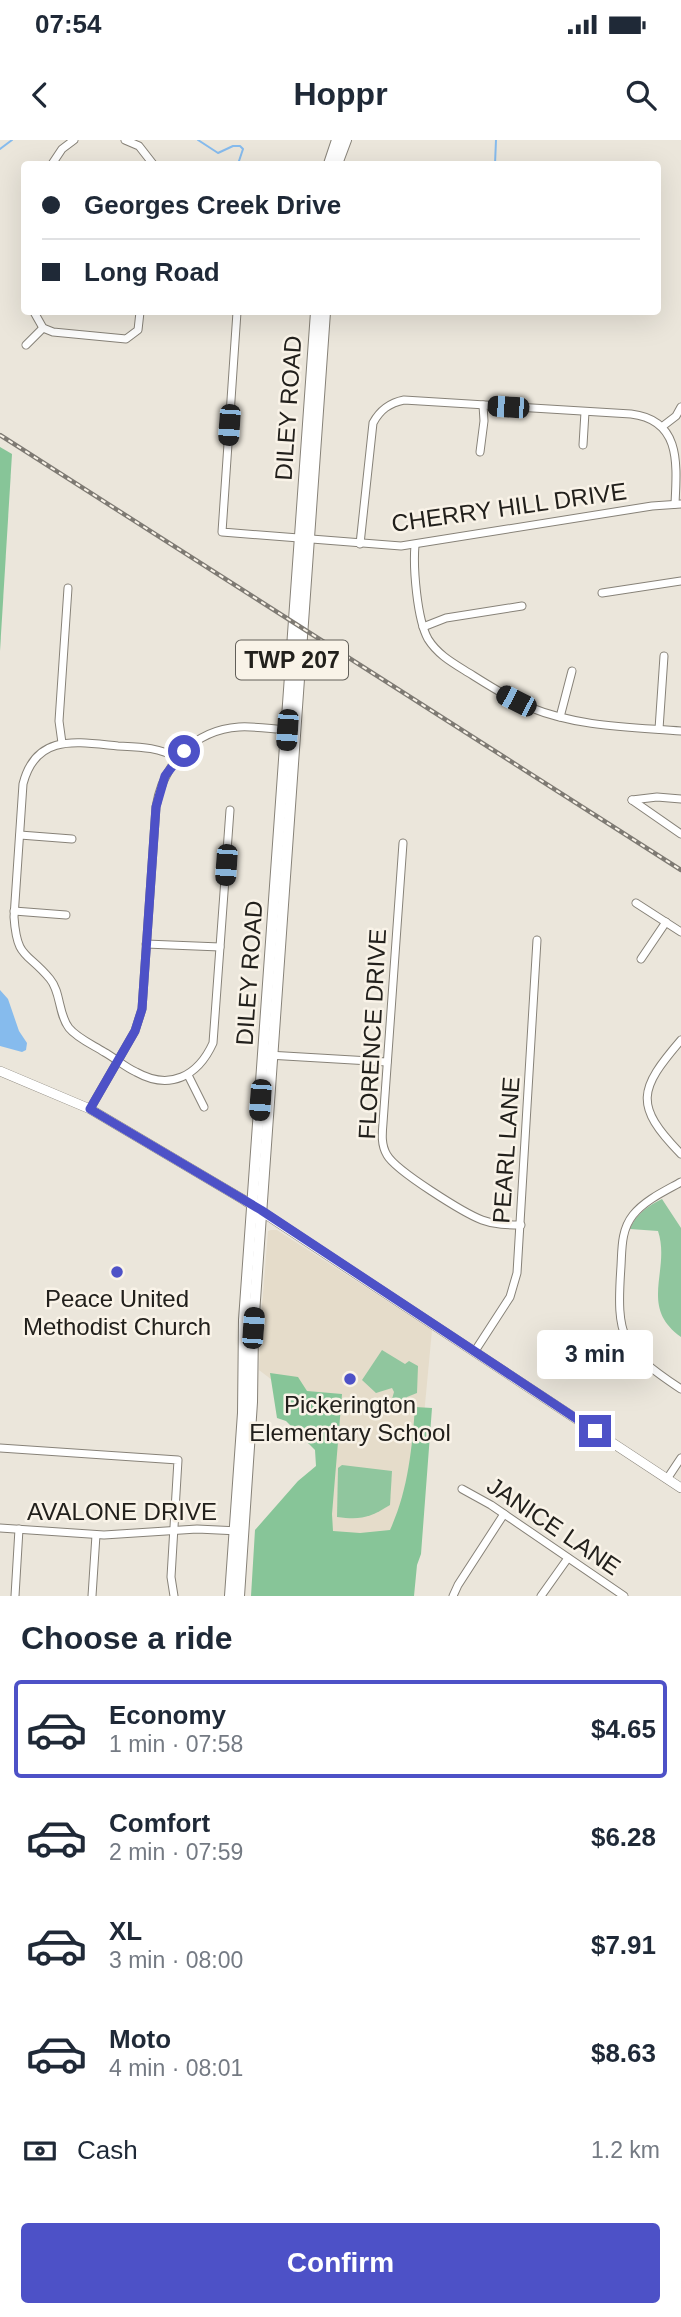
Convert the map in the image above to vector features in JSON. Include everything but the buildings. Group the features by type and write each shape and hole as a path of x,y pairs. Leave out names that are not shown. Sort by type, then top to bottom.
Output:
{"highway":[{"path":"330,161 337,140"},
{"path":"338,161 346,140"},
{"name":"DILEY ROAD","path":"230,1596 252,1402 257,1208 292,730 316,315"},
{"name":"DILEY ROAD","path":"304,539 325,315"},
{"name":"DILEY ROAD","path":"239,1531 239,1596"}],"main road":[{"path":"0,1072 90,1109 257,1208 681,1488"}],"street":[{"path":"54,161 62,149 74,140"},
{"path":"125,140 139,146 151,161"},
{"path":"36,315 43,328 60,334 127,339 138,330 140,315"},
{"name":"CHERRY HILL DRIVE","path":"237,315 222,532 360,544 415,545 678,504"},
{"path":"26,345 43,328"},
{"path":"360,544 370,431 380,412 388,405 404,400 638,415 654,419 670,435 675,453 678,504"},
{"path":"480,452 483,405"},
{"path":"663,426 676,416 681,407"},
{"path":"583,445 585,412"},
{"path":"415,545 415,570 423,627 429,641 446,659 516,701 560,717 589,724 681,731"},
{"path":"602,593 681,581"},
{"path":"62,743 59,721 68,588"},
{"path":"423,627 446,618 522,606"},
{"path":"659,729 664,656"},
{"path":"560,717 572,671"},
{"path":"90,1109 135,1031 142,1009 158,796 165,776 177,758 200,739 217,732 236,727 292,730"},
{"path":"177,758 152,748 78,742 62,743 40,755 26,775 14,911 15,937 20,949 52,981 61,1016 71,1031 137,1073 158,1080 178,1079 195,1072 213,1043 230,810"},
{"path":"681,799 657,797 632,800 681,834"},
{"path":"20,835 72,839"},
{"name":"FLORENCE DRIVE","path":"403,843 383,1147 391,1161 473,1216 496,1224 521,1225"},
{"path":"636,903 681,932"},
{"path":"14,911 66,915"},
{"path":"641,960 666,922"},
{"name":"PEARL LANE","path":"475,1352 503,1308 513,1289 517,1273 537,940"},
{"path":"146,944 220,947"},
{"path":"680,1042 651,1077 647,1101 650,1117 657,1129 681,1154"},
{"path":"268,1055 387,1062"},
{"path":"188,1075 204,1107"},
{"path":"681,1182 642,1206 628,1222 622,1245 618,1311 623,1333 635,1354 646,1366 681,1389"},
{"path":"0,1448 178,1460 171,1577 174,1596"},
{"path":"667,1479 681,1458"},
{"name":"JANICE LANE","path":"462,1489 504,1514 624,1596"},
{"path":"453,1596 504,1514"},
{"name":"AVALONE DRIVE","path":"0,1528 96,1535 197,1529 239,1531"},
{"path":"15,1596 19,1529"},
{"path":"92,1596 96,1535"},
{"path":"541,1596 568,1558"}],"shaded area":[{"name":"Pickerington Elementary School","path":"277,1230 432,1330 412,1543 324,1538 323,1429 284,1389 259,1370 268,1231"}],"green space":[{"path":"0,447 12,454 0,651"},
{"path":"662,1199 681,1228 681,1337 668,1325 658,1301 661,1246 658,1231 630,1229 643,1211"},
{"path":"382,1350 405,1364 409,1361 418,1366 417,1393 407,1397 406,1403 392,1399 392,1388 376,1393 362,1380"},
{"path":"270,1373 298,1377 307,1391 342,1394 332,1514 333,1531 360,1533 390,1530 405,1485 415,1407 432,1408 421,1554 417,1565 414,1596 251,1596 255,1530 298,1481 316,1466 315,1450 286,1421 277,1418"},
{"path":"342,1465 392,1471 390,1505 365,1517 337,1517 338,1468"}],"water":[{"path":"0,990 8,999 19,1031 27,1043 26,1050 22,1052 0,1046"}],"waterway":[{"path":"0,149 12,140"},
{"path":"198,140 218,153 233,146 240,146 243,149 239,161"},
{"path":"495,161 496,140"}],"railway":[{"path":"0,435 681,870"}],"place":[{"name":"Peace United Methodist Church","path":"117,1272"},
{"name":"Pickerington Elementary School","path":"350,1379"}],"route":[{"path":"184,751 165,776 156,807 142,1009 135,1031 90,1109 261,1210 595,1431"}]}
